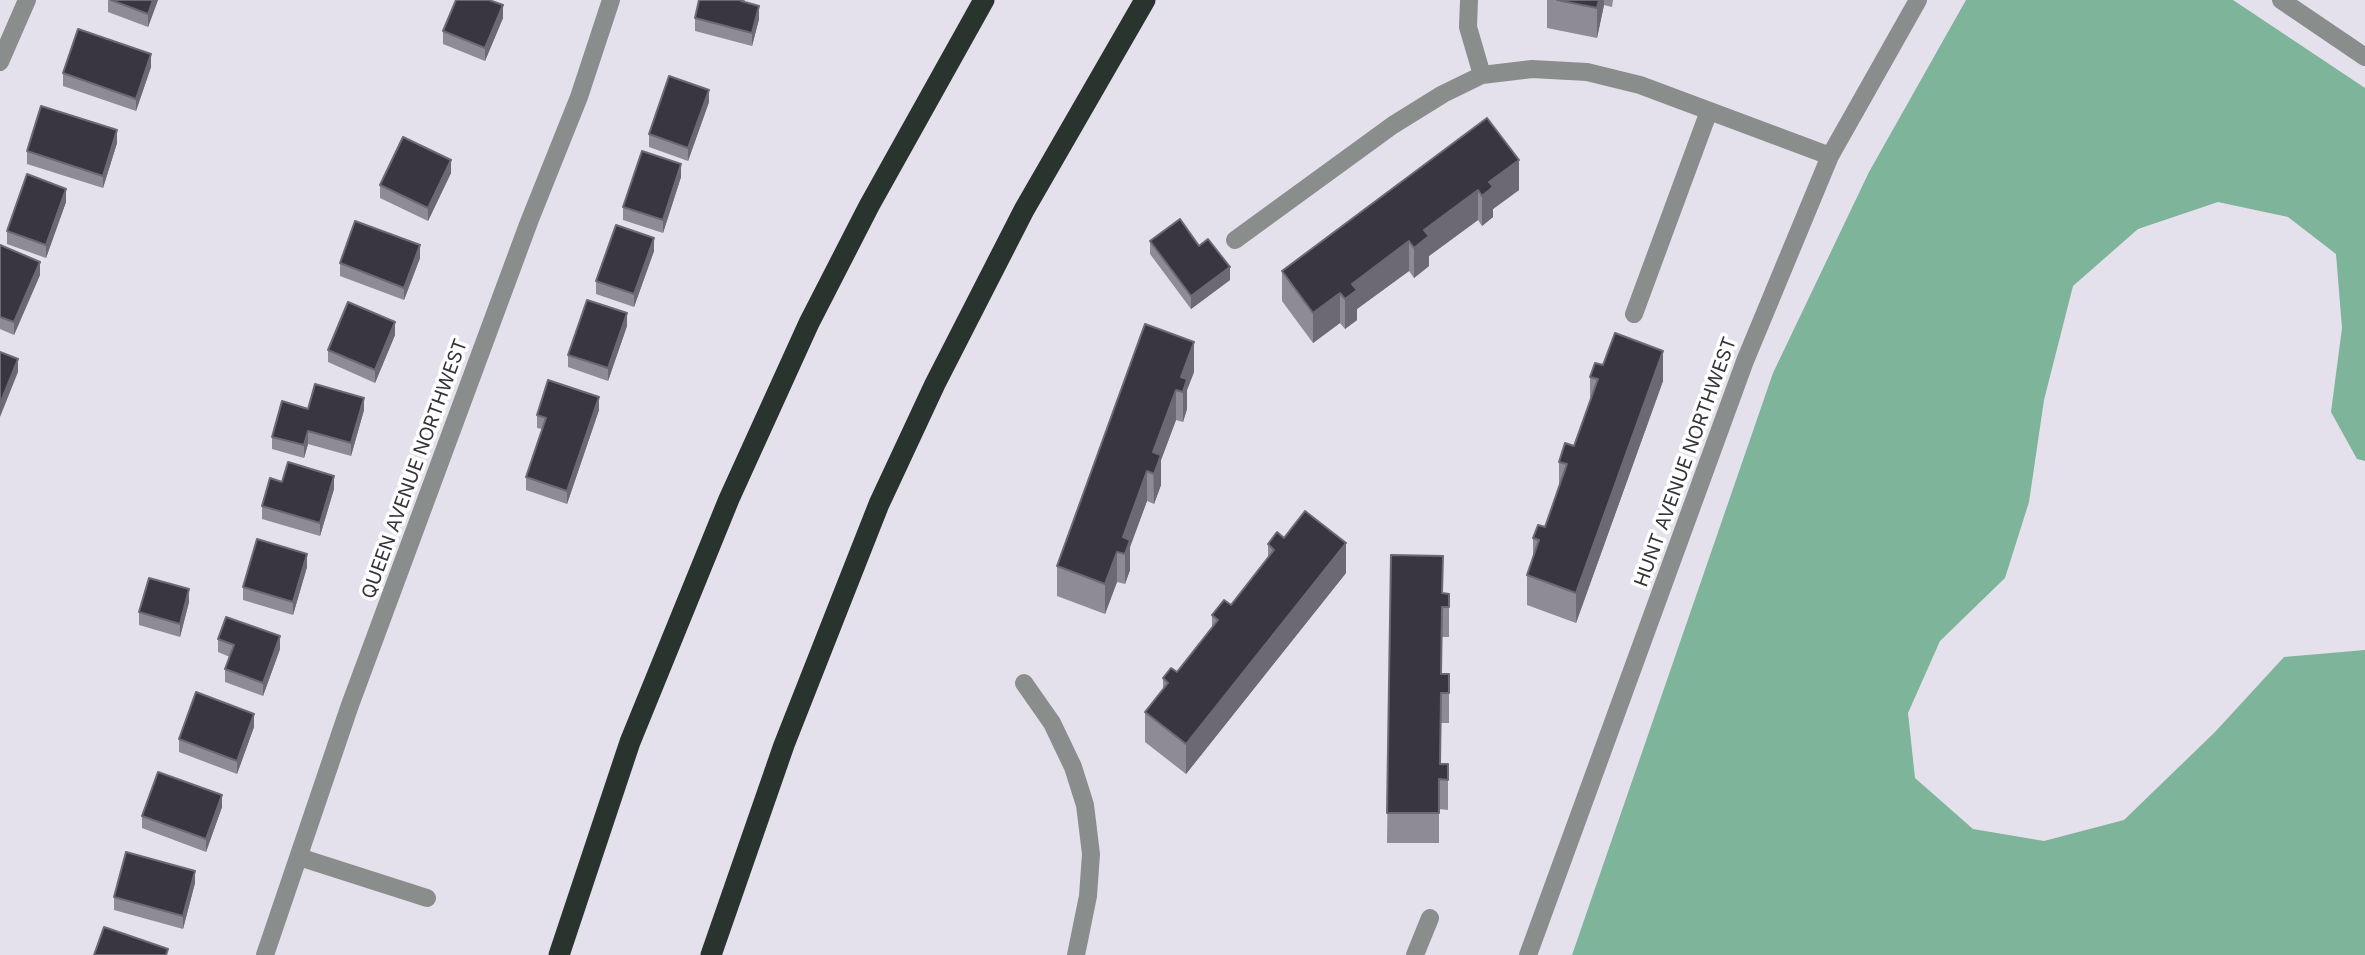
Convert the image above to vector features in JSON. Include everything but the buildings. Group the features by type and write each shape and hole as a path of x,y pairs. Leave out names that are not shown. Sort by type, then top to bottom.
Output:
{"highway":[{"path":"559,955 630,742 729,499 809,323 869,206 984,0"},
{"path":"710,955 789,733 879,505 935,384 1024,211 1145,0"}],"street":[{"path":"0,62 27,0"},
{"name":"QUEEN AVENUE NORTHWEST","path":"265,955 350,705 524,234 579,97 611,0"},
{"path":"1469,0 1468,27 1482,75"},
{"name":"HUNT AVENUE NORTHWEST","path":"1528,955 1745,361 1830,156 1918,0"},
{"path":"2281,0 2307,8 2365,57"},
{"path":"1235,240 1394,125 1443,94 1482,75 1532,69 1587,72 1640,85 1830,156"},
{"path":"1634,314 1709,111"},
{"path":"1024,683 1052,723 1073,767 1085,805 1091,854 1088,896 1076,955"},
{"path":"299,857 427,898"},
{"path":"1415,955 1430,918"}],"green space":[{"path":"1966,0 2233,0 2365,88 2365,461 2357,459 2331,412 2342,328 2336,254 2288,217 2218,202 2138,229 2073,286 2044,400 2029,502 2005,578 1940,641 1908,713 1915,778 1973,829 2044,841 2124,820 2215,732 2284,657 2365,650 2365,955 1572,955 1773,373 1869,172"}]}
